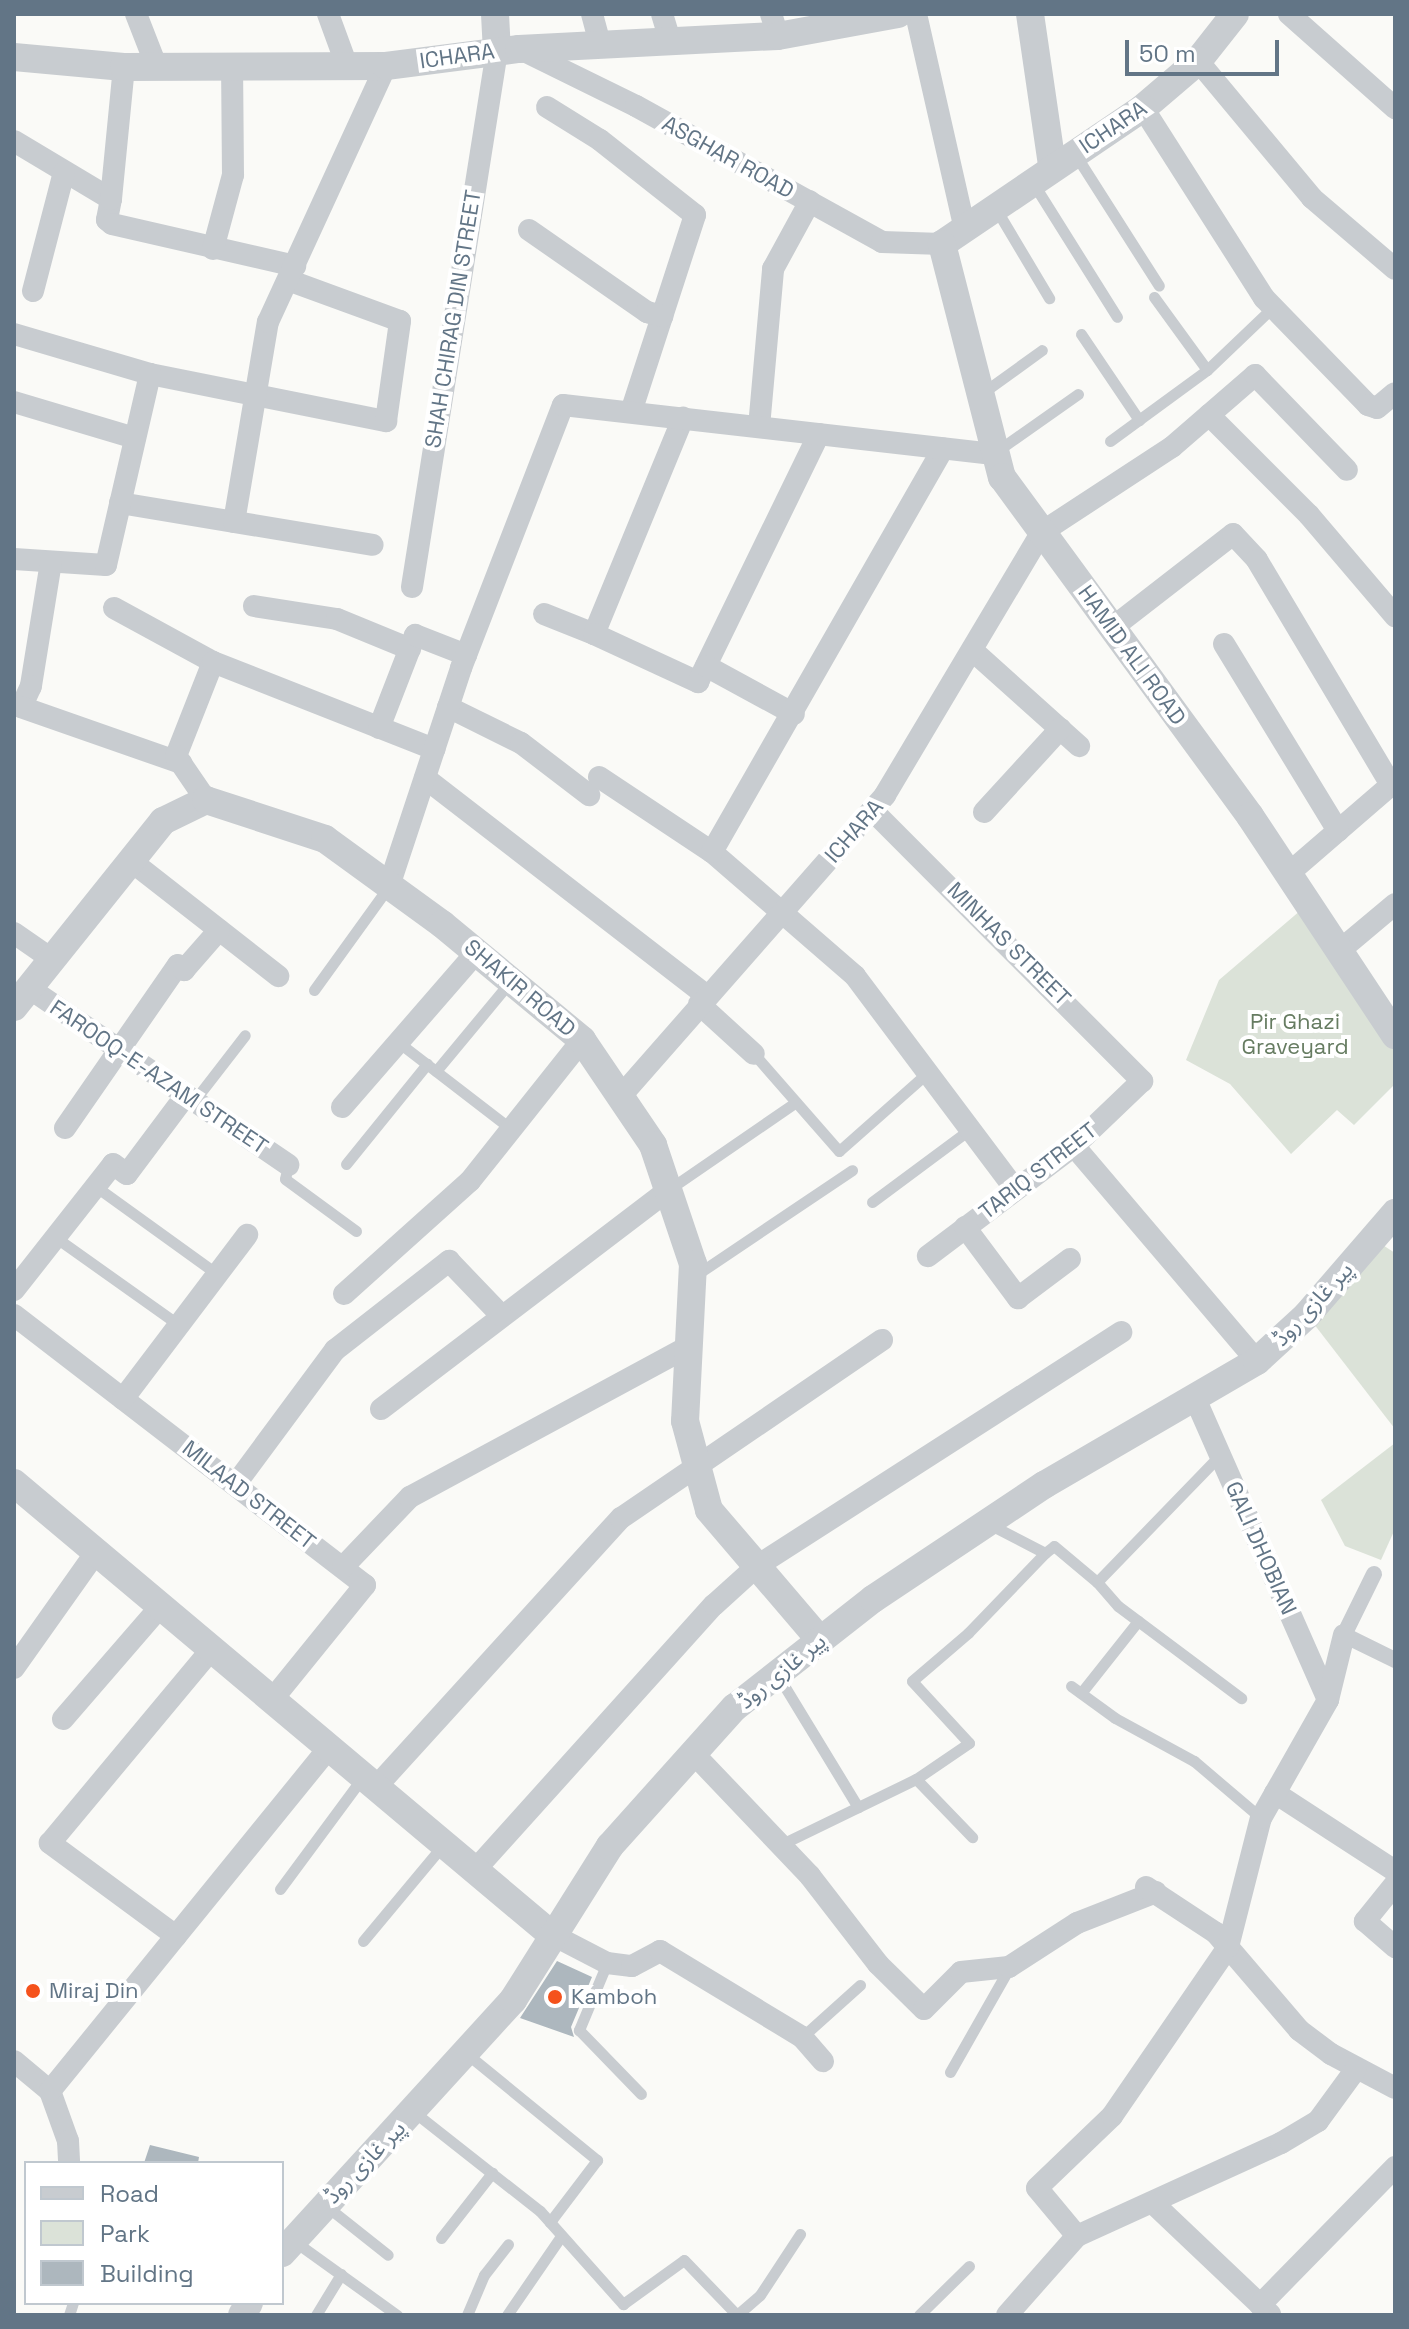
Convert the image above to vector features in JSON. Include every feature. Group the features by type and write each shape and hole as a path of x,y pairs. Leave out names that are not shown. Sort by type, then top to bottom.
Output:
{"street":[{"path":"136,14 157,68"},
{"path":"328,14 347,66"},
{"path":"495,14 508,50"},
{"path":"592,14 601,47"},
{"path":"662,14 671,43"},
{"name":"ICHARA","path":"14,57 157,68 386,66 508,50 671,43 774,25 898,14"},
{"path":"916,14 964,225"},
{"name":"ICHARA","path":"942,244 964,225 1143,108 1198,61 1235,14"},
{"path":"1289,14 1395,108"},
{"name":"ICHARA","path":"1031,15 1052,166"},
{"name":"ASGHAR ROAD","path":"508,50 636,106 882,242 942,244"},
{"name":"SHAH CHIRAG DIN STREET","path":"412,587 508,50"},
{"path":"1198,61 1312,198 1395,269"},
{"path":"234,522 268,322 386,66"},
{"path":"14,334 150,374 386,421 400,321 292,273 213,249 112,224 107,220 124,67"},
{"path":"213,249 233,175 232,68"},
{"path":"547,107 600,140 695,215 631,412"},
{"path":"1143,108 1273,307 1368,405 1377,408 1395,393"},
{"path":"14,141 111,199"},
{"path":"33,291 64,172"},
{"path":"759,427 773,269 810,201"},
{"path":"529,230 647,312 662,316"},
{"name":"HAMID ALI ROAD","path":"942,244 993,454 1002,477 1288,874 1395,1035"},
{"path":"14,559 106,565 150,374"},
{"path":"1042,532 1172,447 1255,375 1347,470"},
{"path":"14,402 135,438"},
{"path":"389,886 466,655 558,410 571,403 993,454"},
{"path":"1209,415 1309,515 1395,616"},
{"path":"594,634 683,418"},
{"path":"544,614 698,682 819,434"},
{"path":"712,852 794,714 943,448"},
{"path":"120,503 373,545"},
{"name":"ICHARA","path":"620,1097 872,810 1042,532"},
{"path":"1112,628 1236,534 1257,560 1393,783 1288,874"},
{"path":"51,562 31,686 21,707 181,763"},
{"path":"254,606 337,619 410,649"},
{"path":"114,608 213,662 434,749"},
{"path":"379,728 415,635 466,655"},
{"path":"1224,644 1338,831"},
{"path":"972,650 1079,746"},
{"path":"22,998 163,821 206,800 176,756 213,662"},
{"path":"706,666 794,714"},
{"path":"448,707 521,743 712,852 855,976 1015,1189"},
{"path":"984,812 1060,729"},
{"path":"425,778 703,1000 754,1054"},
{"name":"SHAKIR ROAD","path":"206,800 325,839 476,953 582,1040 653,1145 693,1264 685,1421 709,1510 820,1640"},
{"name":"MINHAS STREET","path":"872,810 1142,1081"},
{"path":"131,861 278,976"},
{"path":"1339,951 1395,904"},
{"path":"65,1128 178,965 184,970 219,930"},
{"path":"14,933 53,960"},
{"path":"342,1107 476,953"},
{"name":"FAROOQ-E-AZAM STREET","path":"22,998 120,1050 288,1165"},
{"path":"344,1294 470,1181 582,1040"},
{"name":"TARIQ STREET","path":"928,1256 1074,1146 1142,1081"},
{"path":"14,1290 113,1164 127,1174 190,1098"},
{"path":"1074,1146 1257,1361"},
{"path":"381,1409 668,1190"},
{"name":"پیر غازی روڈ","path":"288,2247 513,2000 551,1934 610,1846 734,1708 820,1640 988,1524 1194,1396 1257,1361 1307,1315 1395,1213"},
{"path":"965,1227 1018,1298 1070,1259"},
{"path":"123,1399 247,1235"},
{"path":"235,1485 335,1350 449,1261 502,1316"},
{"name":"MILAAD STREET","path":"14,1315 365,1585 271,1701"},
{"path":"475,1870 714,1605 757,1566 1121,1332"},
{"path":"369,1783 621,1518 698,1470 882,1340"},
{"path":"343,1567 410,1497 689,1346"},
{"name":"GALI DHOBIAN","path":"1194,1396 1328,1700"},
{"path":"14,1483 210,1651 551,1934 607,1963 632,1966 660,1951 802,2037 823,2061"},
{"path":"14,1668 22,1641 96,1552"},
{"path":"1077,2236 1037,2188 1112,2116 1228,1947 1261,1818 1328,1700 1344,1635 1374,1574"},
{"path":"63,1719 159,1608"},
{"path":"1344,1635 1395,1660"},
{"path":"176,1936 50,1843 210,1651"},
{"path":"50,2091 328,1749"},
{"path":"693,1753 780,1845 878,1964 924,2009 961,1972 1009,1967 1077,1923 1148,1888 1216,1933 1299,2030 1356,2069 1395,2088"},
{"path":"1275,1793 1395,1871"},
{"path":"1395,1884 1365,1921 1395,1947"},
{"path":"14,2061 50,2091 68,2141 69,2161"},
{"path":"1007,2315 1077,2236 1154,2204 1318,2121 1356,2069"},
{"path":"1154,2204 1265,2310 1395,2167"}],"lane":[{"path":"1052,166 1156,291 1207,370"},
{"path":"1052,166 1117,317"},
{"path":"994,205 1049,298"},
{"path":"1110,441 1207,370 1273,307"},
{"path":"1081,334 1139,420"},
{"path":"979,396 1042,350"},
{"path":"993,454 1078,394"},
{"path":"314,990 389,886"},
{"path":"346,1164 511,981"},
{"path":"190,1098 245,1035"},
{"path":"398,1042 511,1129"},
{"path":"754,1054 839,1151 926,1074"},
{"path":"668,1190 796,1102"},
{"path":"872,1202 969,1130"},
{"path":"288,1165 285,1179 356,1231"},
{"path":"692,1278 852,1170"},
{"path":"95,1186 217,1274"},
{"path":"55,1237 179,1325"},
{"path":"1097,1582 1220,1455"},
{"path":"988,1524 1045,1553"},
{"path":"780,1845 916,1779 969,1743 912,1681 968,1633 1054,1546 1138,1621 1241,1698"},
{"path":"1138,1621 1076,1690 1194,1761 1261,1818"},
{"path":"777,1673 858,1807"},
{"path":"916,1779 972,1837"},
{"path":"280,1889 369,1783"},
{"path":"363,1941 443,1844"},
{"path":"607,1963 579,2030 641,2094"},
{"path":"950,2072 1009,1967"},
{"path":"802,2037 860,1985"},
{"path":"466,2054 597,2160 550,2222"},
{"path":"413,2111 550,2222 623,2304 684,2260 737,2315 760,2295 800,2234"},
{"path":"441,2238 492,2173"},
{"path":"324,2204 388,2255"},
{"path":"507,2315 561,2236"},
{"path":"467,2315 484,2275 508,2244"},
{"path":"288,2247 341,2274 396,2315"},
{"path":"919,2315 969,2266"},
{"path":"316,2315 341,2274"}],"green space":[{"name":"Pir Ghazi Graveyard","path":"1308,904 1395,1035 1395,1084 1354,1125 1337,1110 1291,1154 1230,1084 1186,1060 1219,980"},
{"path":"1372,1238 1395,1253 1395,1429 1307,1315"},
{"path":"1395,1443 1395,1529 1381,1560 1345,1546 1321,1500"}],"building":[{"name":"Kamboh","path":"557,1961 592,1977 571,2027 574,2037 520,2018"},
{"path":"150,2145 199,2157 198,2161 145,2161"}],"place":[{"name":"Miraj Din","path":"33,1991"},
{"name":"Kamboh","path":"555,1997"}]}
